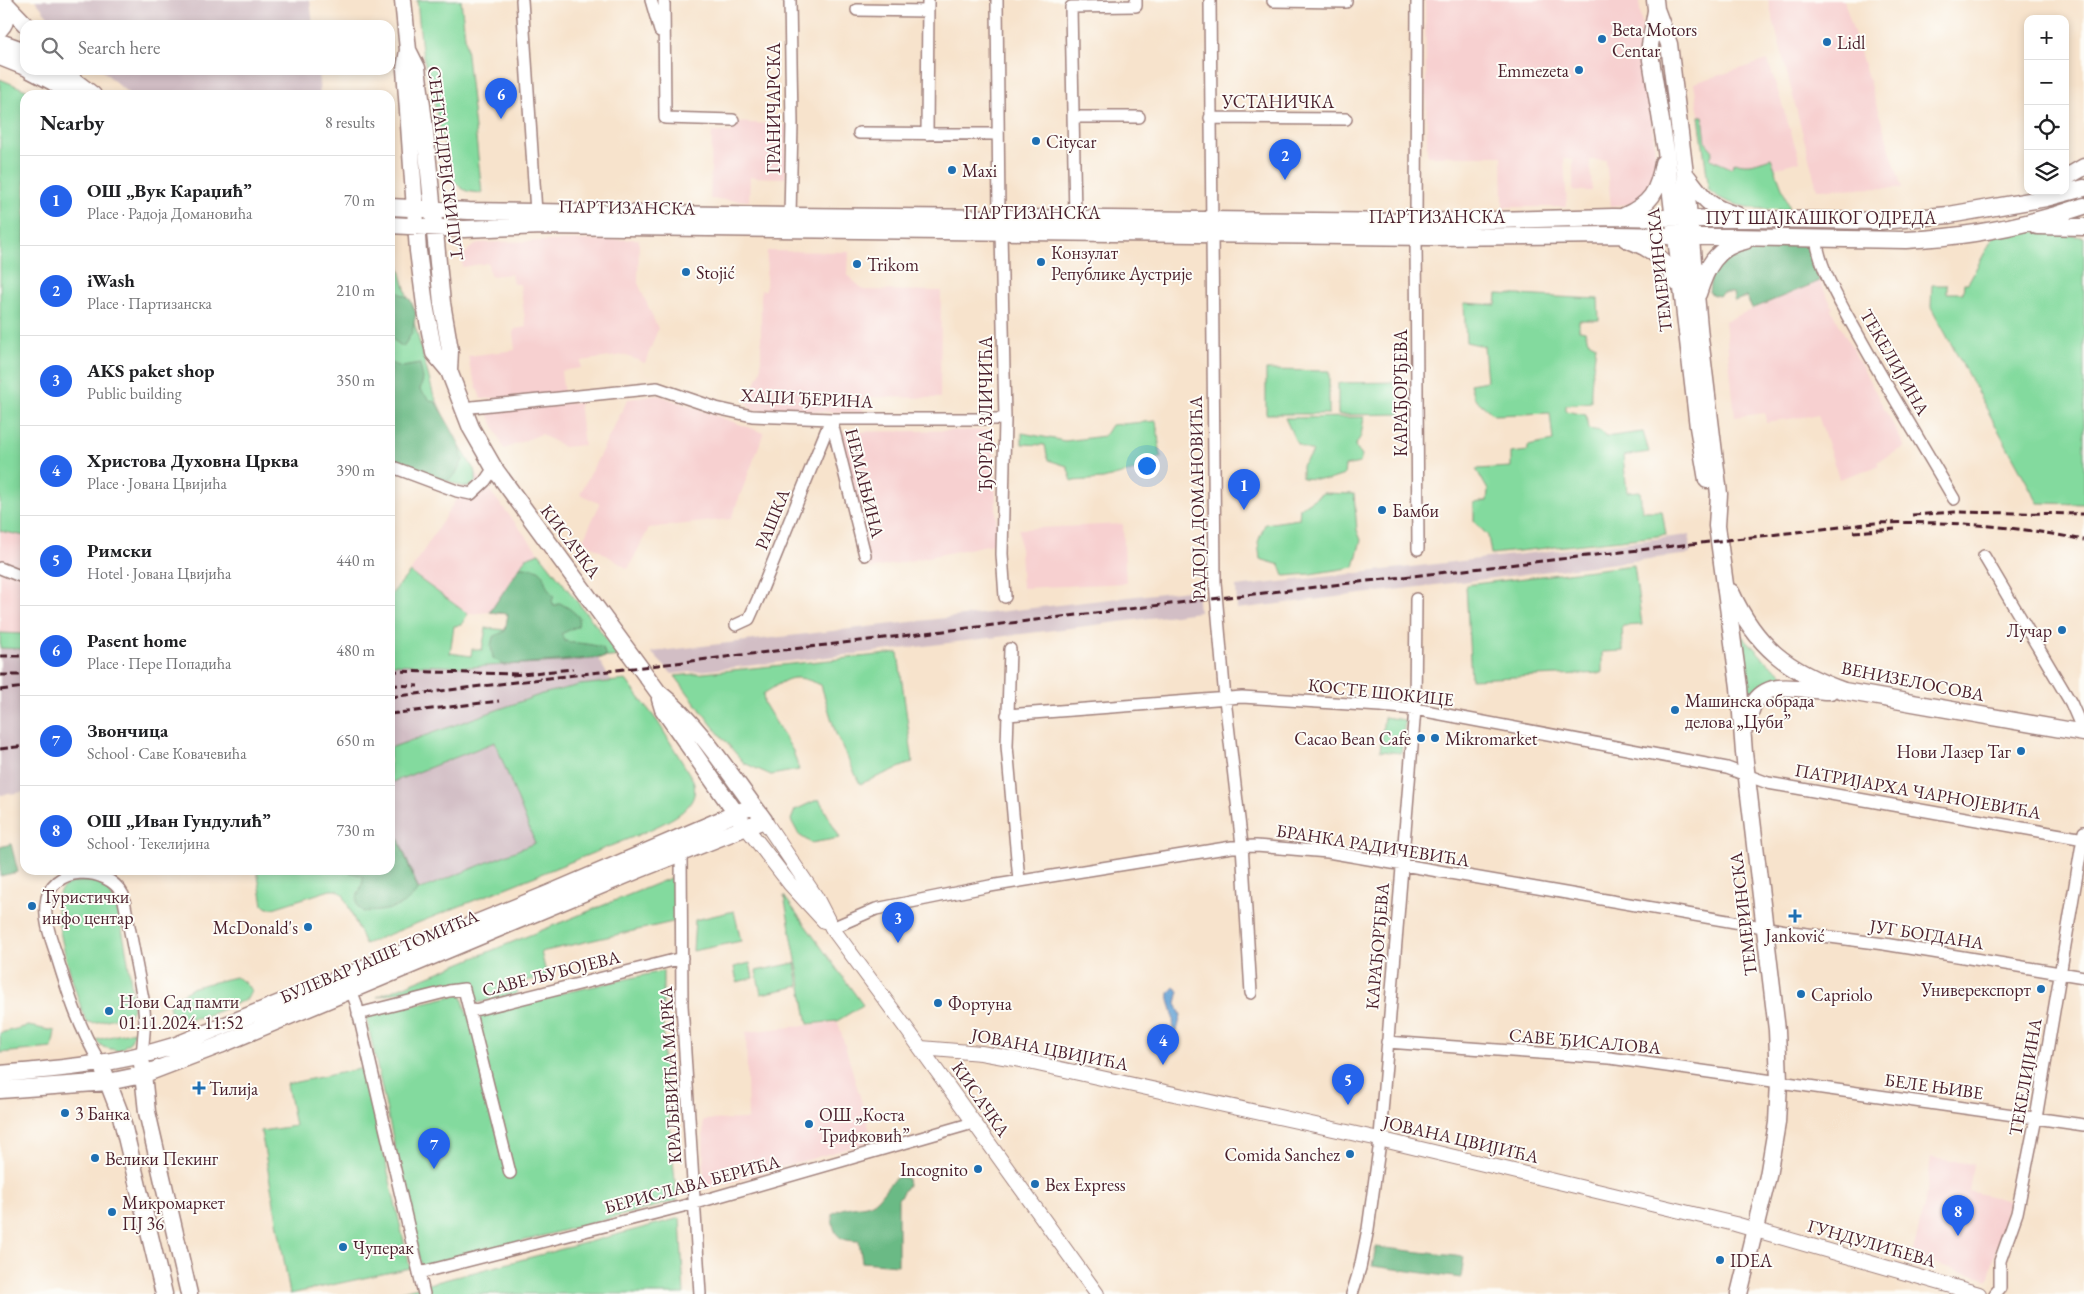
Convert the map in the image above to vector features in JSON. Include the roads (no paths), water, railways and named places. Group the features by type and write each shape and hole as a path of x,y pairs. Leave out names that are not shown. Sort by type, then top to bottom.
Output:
{"main road":[{"name":"СЕНТАНДРЕЈСКИ ПУТ","path":"403,0 408,50 405,68 416,227 425,306 434,353 449,371 462,408"},
{"path":"2,1 21,20"},
{"path":"0,29 5,21 7,12 2,1"},
{"name":"ТЕМЕРИНСКА","path":"1655,5 1650,45 1666,151 1681,219"},
{"name":"ТЕМЕРИНСКА","path":"1655,5 1669,44 1685,174 1681,219 1681,290 1698,426 1712,514 1717,526"},
{"path":"0,42 20,49"},
{"name":"СЕНТАНДРЕЈСКИ ПУТ","path":"408,50 417,68 434,209 442,303 450,350 449,371"},
{"path":"0,57 20,66"},
{"path":"40,75 64,90"},
{"path":"68,75 87,90"},
{"path":"1622,217 1649,202 1658,188 1666,151"},
{"path":"2069,176 2084,167"},
{"path":"1685,174 1707,203 1756,220"},
{"name":"ПУТ ШАЈКАШКОГ ОДРЕДА","path":"1681,219 1882,221 1915,219 2003,206 2046,198 2084,188"},
{"path":"2003,206 2031,195"},
{"name":"ПАРТИЗАНСКА","path":"395,206 536,212 790,216 1000,224 1075,217 1211,226"},
{"name":"ПУТ ШАЈКАШКОГ ОДРЕДА","path":"1682,236 1926,239 2018,226 2084,206"},
{"name":"ПАРТИЗАНСКА","path":"1416,229 1547,217 1681,219"},
{"name":"ПАРТИЗАНСКА","path":"395,225 464,229 544,226 1000,224 1416,229 1682,236"},
{"path":"2018,226 2084,227"},
{"path":"1614,235 1643,246 1658,255 1670,270 1681,290"},
{"name":"ТЕМЕРИНСКА","path":"1682,236 1696,298 1719,494 1717,526 1739,687 1747,775 1777,1030 1779,1081 1777,1123 1772,1153 1739,1294"},
{"path":"1696,298 1710,263 1716,255 1740,242 1755,238"},
{"name":"КИСАЧКА","path":"462,408 494,468 658,692 673,704 686,719 764,820"},
{"name":"ВЕНИЗЕЛОСОВА","path":"1724,576 1740,610 1756,636 1777,657 1804,675 1844,691 2084,733"},
{"path":"1743,734 1754,703 1760,696 1770,690 1785,687 1820,692 1844,691"},
{"name":"КИСАЧКА","path":"658,692 663,709 746,827"},
{"name":"БУЛЕВАР ЈАШЕ ТОМИЋА","path":"0,1074 100,1063 142,1056 174,1046 355,974 754,806"},
{"name":"БУЛЕВАР ЈАШЕ ТОМИЋА","path":"0,1090 108,1082 142,1075 220,1045 764,820"},
{"path":"142,1056 142,1075 147,1112 189,1294"},
{"path":"100,1063 121,1116 164,1294"}],"street":[{"path":"522,0 536,212"},
{"path":"652,0 663,43"},
{"path":"664,0 665,118 733,120"},
{"name":"ГРАНИЧАРСКА","path":"790,0 792,123 790,216"},
{"name":"ЂОРЂА ЗЛИЧИЋА","path":"997,0 998,134 1005,419 1002,554 1005,597"},
{"path":"1075,217 1071,7 1136,6 1136,0"},
{"name":"РАДОЈА ДОМАНОВИЋА","path":"1210,0 1215,582 1225,699 1242,845 1251,993"},
{"path":"1274,1 1346,2 1346,0"},
{"name":"КАРАЂОРЂЕВА","path":"1417,0 1418,548"},
{"path":"857,10 928,6 928,134"},
{"path":"1074,117 1139,117"},
{"name":"УСТАНИЧКА","path":"1210,118 1346,119"},
{"path":"859,133 998,134"},
{"name":"ТЕКЕЛИЈИНА","path":"1816,238 1817,249 1845,310 1954,499"},
{"name":"ХАЏИ ЂЕРИНА","path":"462,408 657,388 736,414 767,417 1005,419"},
{"name":"НЕМАЊИНА","path":"831,419 865,555"},
{"name":"РАШКА","path":"736,625 749,619 831,419"},
{"path":"395,468 457,491 471,494 485,481 494,468"},
{"path":"1984,556 2074,709 2084,733"},
{"path":"0,568 20,576"},
{"name":"КАРАЂОРЂЕВА","path":"1352,1294 1360,1268 1368,1229 1379,1139 1415,709 1416,599"},
{"path":"1010,649 1007,746 1019,881"},
{"name":"КОСТЕ ШОКИЦЕ","path":"1007,715 1261,697 1415,709 1727,768 1747,775"},
{"name":"ПАТРИЈАРХА ЧАРНОЈЕВИЋА","path":"1747,775 1768,783 2084,836"},
{"name":"КИСАЧКА","path":"764,820 816,897 832,928"},
{"name":"КИСАЧКА","path":"746,827 790,884 832,928 921,1048 1097,1294"},
{"name":"ТЕКЕЛИЈИНА","path":"1995,1294 2000,1288 2000,1261 2017,1213 2036,1118 2084,836"},
{"name":"БРАНКА РАДИЧЕВИЋА","path":"832,928 876,909 1019,881 1242,845 1328,852 1765,927"},
{"name":"КРАЉЕВИЋА МАРКА","path":"681,854 682,1005 700,1294"},
{"path":"68,875 59,880 46,898 47,919 64,982 81,1029 100,1063"},
{"path":"98,875 119,887 124,895 143,999 145,1021 142,1056"},
{"name":"ЈУГ БОГДАНА","path":"1765,927 2084,977"},
{"name":"САВЕ ЉУБОЈЕВА","path":"358,1014 460,989 464,989 470,1011 682,958"},
{"path":"351,990 424,1294"},
{"path":"470,1011 510,1173"},
{"name":"САВЕ ЂИСАЛОВА","path":"1387,1042 1610,1058 1779,1081"},
{"name":"ЈОВАНА ЦВИЈИЋА","path":"921,1048 974,1052 1015,1059 1379,1139 1755,1229"},
{"name":"БЕЛЕ ЊИВЕ","path":"1779,1081 2084,1124"},
{"name":"БЕРИСЛАВА БЕРИЋА","path":"419,1273 695,1203 973,1123"},
{"name":"ГУНДУЛИЋЕВА","path":"1755,1229 1979,1294"}],"water":[{"path":"1174,987 1179,991 1176,1003 1181,1015 1177,1031 1175,1032 1169,998 1169,993"}],"railway":[{"path":"1912,515 1955,512 2084,514"},
{"path":"395,696 1237,596 1875,523 1980,525 2084,540"},
{"path":"1853,532 1895,529"},
{"path":"0,656 20,656"},
{"path":"512,675 573,669"},
{"path":"395,671 517,674"},
{"path":"0,675 20,675"},
{"path":"395,685 418,686"},
{"path":"0,690 20,688"},
{"path":"395,713 499,701"},
{"path":"0,749 20,747"}],"place":[{"name":"Beta Motors Centar","path":"1602,39"},
{"name":"Lidl","path":"1827,42"},
{"name":"Emmezeta","path":"1579,70"},
{"name":"Pasent home","path":"501,119"},
{"name":"Citycar","path":"1036,141"},
{"name":"Maxi","path":"952,170"},
{"name":"iWash","path":"1285,180"},
{"name":"Конзулат Републике Аустрије","path":"1041,262"},
{"name":"Trikom","path":"857,264"},
{"name":"Stojić","path":"686,272"},
{"name":"ОШ „Вук Караџић”","path":"1244,510"},
{"name":"Бамби","path":"1382,510"},
{"name":"Лучар","path":"2062,630"},
{"name":"Машинска обрада делова „Цуби”","path":"1675,710"},
{"name":"Cacao Bean Cafe","path":"1421,738"},
{"name":"Mikromarket","path":"1435,738"},
{"name":"Нови Лазер Таг","path":"2021,751"},
{"name":"Туристички инфо центар","path":"32,906"},
{"name":"Janković","path":"1795,916"},
{"name":"McDonald's","path":"308,927"},
{"name":"AKS paket shop","path":"898,943"},
{"name":"Универекспорт","path":"2041,989"},
{"name":"Capriolo","path":"1801,994"},
{"name":"Фортуна","path":"938,1003"},
{"name":"Нови Сад памти 01.11.2024. 11:52","path":"109,1011"},
{"name":"Христова Духовна Црква","path":"1163,1065"},
{"name":"Тилија","path":"199,1088"},
{"name":"Римски","path":"1348,1105"},
{"name":"3 Банка","path":"65,1113"},
{"name":"ОШ „Коста Трифковић”","path":"809,1124"},
{"name":"Comida Sanchez","path":"1350,1154"},
{"name":"Велики Пекинг","path":"95,1158"},
{"name":"Звончица","path":"434,1169"},
{"name":"Incognito","path":"978,1169"},
{"name":"Bex Express","path":"1035,1184"},
{"name":"Микромаркет ПЈ 36","path":"112,1212"},
{"name":"ОШ „Иван Гундулић”","path":"1958,1236"},
{"name":"Чуперак","path":"343,1247"},
{"name":"IDEA","path":"1720,1260"}]}
